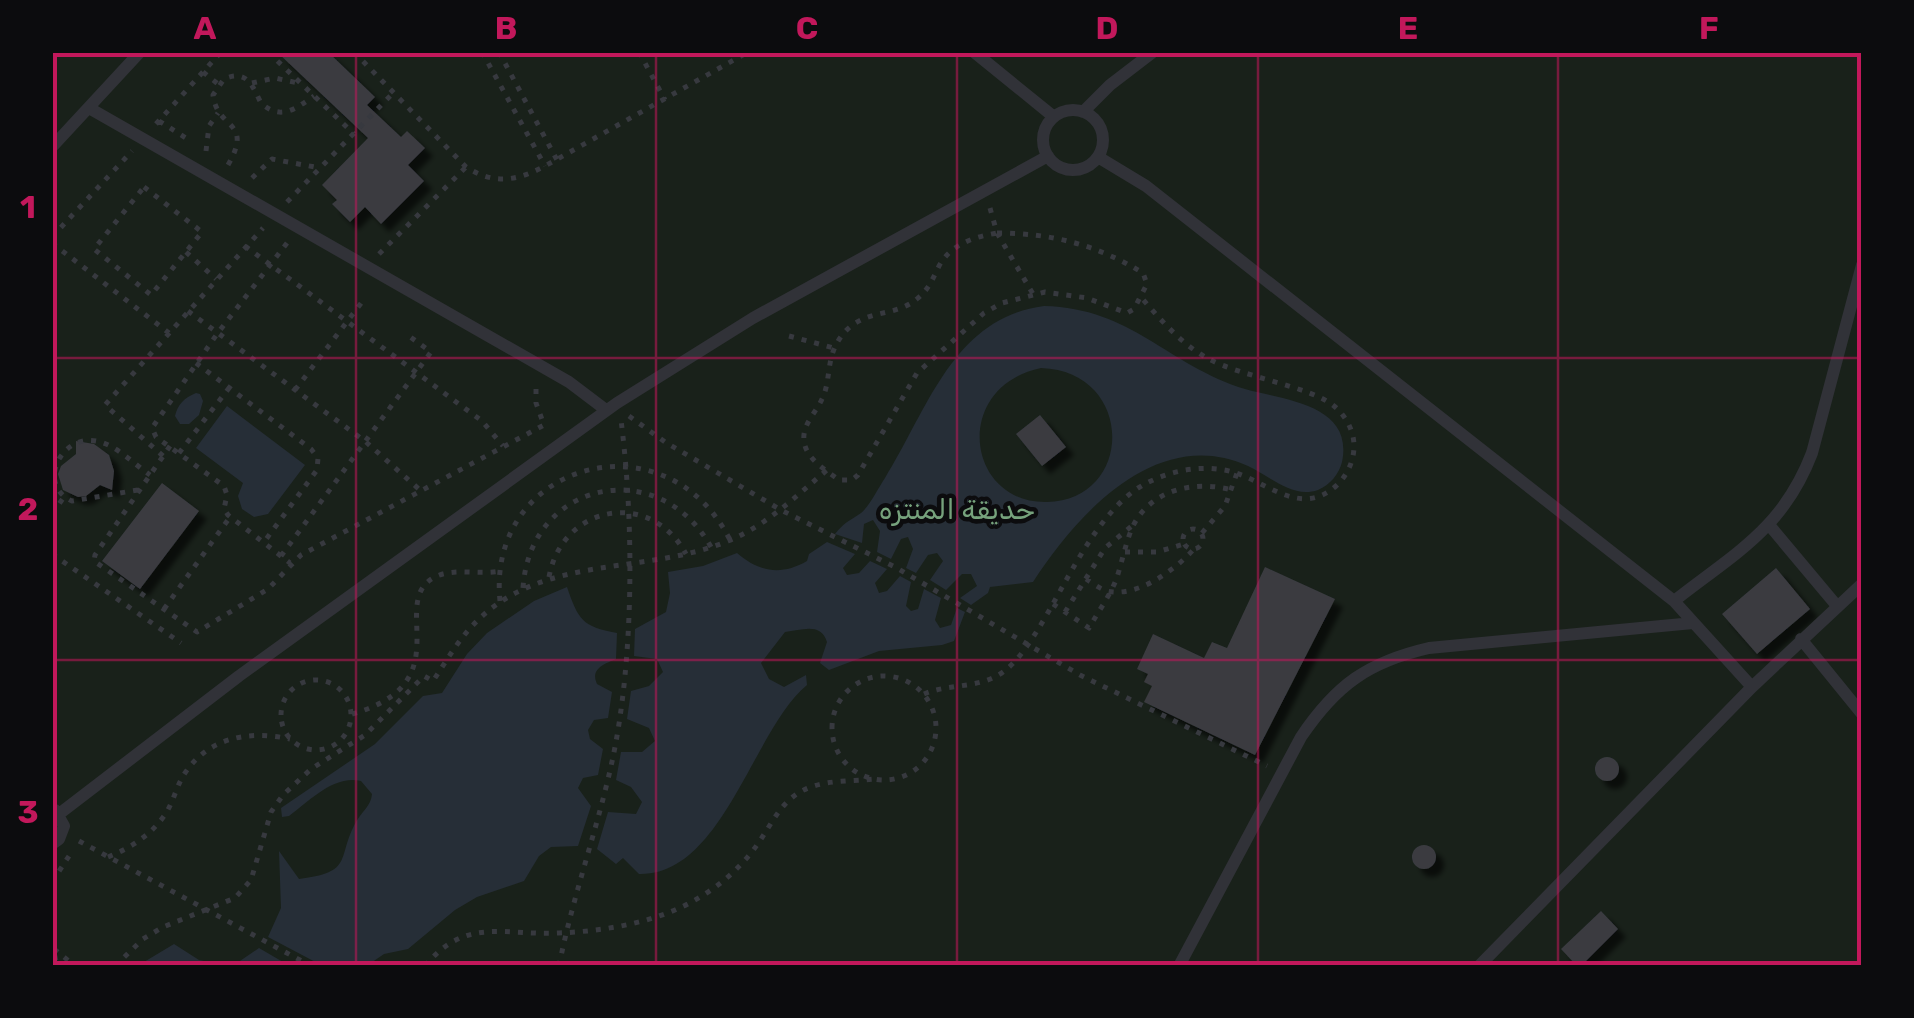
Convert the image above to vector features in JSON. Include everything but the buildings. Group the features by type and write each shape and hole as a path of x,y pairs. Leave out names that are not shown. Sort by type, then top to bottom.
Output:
{"lane":[{"path":"52,147 140,52"},
{"path":"974,52 1054,117"},
{"path":"1083,112 1152,52"},
{"path":"88,108 611,406"},
{"path":"1068,110 1083,112 1102,130 1103,140 1098,157 1085,167 1068,170 1048,156 1044,131 1054,117 1068,110"},
{"path":"52,844 62,833 56,811 611,406 753,318 1048,156"},
{"path":"1098,157 1146,186 1674,601 1752,687"},
{"path":"1674,601 1770,526 1788,504 1812,453 1862,265"},
{"path":"1770,526 1837,606"},
{"path":"1479,966 1752,687 1862,584"},
{"path":"1179,966 1319,710 1368,668 1398,655 1430,648 1694,623"},
{"path":"1802,639 1862,714"}],"path":[{"path":"268,52 354,134"},
{"path":"354,52 466,167 487,178 511,180 524,178 558,160 748,52"},
{"path":"482,52 545,166"},
{"path":"499,52 558,160"},
{"path":"639,52 665,100"},
{"path":"203,72 218,84"},
{"path":"228,165 238,136 232,123 218,113 213,96 218,84 238,76 252,83 275,78 301,84"},
{"path":"502,90 515,82"},
{"path":"252,83 261,103 278,114 292,111 314,96"},
{"path":"163,456 106,405 245,246 393,93"},
{"path":"206,150 209,126 218,113"},
{"path":"252,178 272,159 320,168"},
{"path":"367,267 466,167"},
{"path":"144,187 202,232 186,252 152,295 94,249 144,187"},
{"path":"985,191 998,233 1033,294"},
{"path":"291,563 230,516 224,509 224,486 152,434 152,428 216,334 298,228"},
{"path":"998,233 1067,239 1112,255 1146,276 1140,296 1134,309 1127,313 1087,298 1045,292 1002,303 984,313 926,362 852,480 839,480 810,455 804,428 826,390 834,348 855,323 901,310 913,302 932,282 954,248 998,233"},
{"path":"52,243 169,333"},
{"path":"245,246 482,420 503,446"},
{"path":"186,252 216,279"},
{"path":"924,694 993,678 1014,662 1098,526 1140,486 1178,471 1200,468 1237,473 1296,500 1326,494 1348,473 1354,444 1351,429 1332,404 1203,356 1140,296"},
{"path":"294,390 362,302"},
{"path":"188,311 366,442 420,490"},
{"path":"282,556 431,352 409,336"},
{"path":"789,336 834,348"},
{"path":"196,363 312,449 318,458 317,470 264,542"},
{"path":"170,446 94,561 197,632 268,589 291,563 544,425 536,403 537,364"},
{"path":"180,454 229,388"},
{"path":"559,966 616,740 627,648 624,457 611,406"},
{"path":"611,406 780,510 895,567 1026,645 1132,702 1282,774"},
{"path":"140,489 84,501 64,497 55,484 56,464 67,448 83,440 109,446 150,476"},
{"path":"500,601 503,552 519,519 544,492 576,473 612,466 649,469 683,484 711,508 730,540"},
{"path":"115,966 163,927 235,898 251,880 271,812 282,795 297,779 389,715 424,676 433,681 466,632 500,601 549,577 638,564 730,540 755,529 827,470"},
{"path":"1086,579 1111,592 1156,581 1202,544 1202,533 1232,490 1237,473"},
{"path":"1065,612 1113,538 1134,524 1151,504 1174,490 1202,484 1232,490"},
{"path":"523,588 528,555 545,526 570,504 601,492 634,490 666,500 692,520 711,547"},
{"path":"52,514 64,497"},
{"path":"549,577 564,540 584,522 609,513 649,518 671,532 686,554"},
{"path":"164,609 230,516"},
{"path":"1053,604 1089,628 1111,592 1134,524"},
{"path":"1184,544 1182,539 1188,530 1193,528 1202,533"},
{"path":"1125,552 1157,552 1184,544 1194,549"},
{"path":"52,554 181,643"},
{"path":"352,714 388,699 414,670 419,647 416,604 427,583 448,573 500,570"},
{"path":"425,966 441,947 476,932 566,932 650,919 698,898 740,866 782,806 800,792 828,783 875,779 903,776 925,760 936,734 931,706 924,694 900,678 886,676 859,682 839,703 832,730 840,757 850,768 875,779"},
{"path":"108,857 133,845 157,825 185,772 210,748 244,735 290,739 309,750 334,745 347,732 352,714 349,700 334,684 324,680 302,682 292,688 281,719 290,739"},
{"path":"334,745 339,753"},
{"path":"62,833 310,966"},
{"path":"52,882 80,842"},
{"path":"53,948 58,966"},
{"path":"53,948 75,966"}],"green space":[{"name":"حديقة المنتزه","path":"52,53 1861,53 1861,965 53,965"}],"shaded area":[{"path":"1044,306 1102,316 1218,379 1312,408 1327,416 1337,428 1343,443 1339,471 1326,485 1308,492 1290,489 1248,466 1214,456 1182,457 1152,467 1123,483 1096,505 1072,529 1033,582 990,587 971,605 960,598 977,586 971,574 962,574 946,590 930,580 943,561 937,553 928,555 916,573 906,568 913,549 908,537 901,539 891,559 877,552 880,531 873,520 864,524 862,543 835,534 869,504 946,371 987,328 1013,314","holes":["1041,368 1072,375 1094,390 1107,411 1112,435 1109,460 1096,481 1076,496 1047,502 1020,498 999,485 986,465 980,443 982,419 993,397 1012,379"]},
{"path":"196,393 203,401 199,415 189,424 180,424 175,416 178,408"},
{"path":"227,406 305,465 268,514 254,517 242,509 238,496 243,483 196,448"},
{"path":"827,542 855,554 843,568 847,575 859,573 870,561 887,569 875,583 879,593 887,591 900,576 911,582 906,606 911,611 918,609 924,589 941,598 935,620 940,628 951,625 957,608 965,612 954,641 879,651 829,670 820,663 827,642 820,632 785,632 761,663 769,679 784,687 806,675 807,685 770,733 715,827 693,852 668,868 639,874 623,858 616,864 597,849 608,812 636,814 642,802 631,787 616,780 621,752 642,752 655,741 649,728 627,719 631,691 649,686 663,672 657,659 634,656 635,629 666,612 670,593 668,572 703,566 737,553 762,568 788,569 807,561 809,554"},
{"path":"567,587 583,620 617,633 616,659 595,674 597,684 612,692 608,718 594,720 588,730 590,739 603,749 598,775 583,778 578,788 591,806 578,846 551,847 539,856 524,881 477,897 408,949 384,954 368,965 321,965 268,937 281,908 279,851 299,879 329,872 341,861 350,834 372,794 361,781 351,780 331,785 289,816 282,817 281,808 375,744 423,696 442,693 467,654 487,633 534,601"},
{"path":"174,944 199,960 224,965 139,965"},
{"path":"259,948 283,962 281,965 224,965 237,963"}]}
